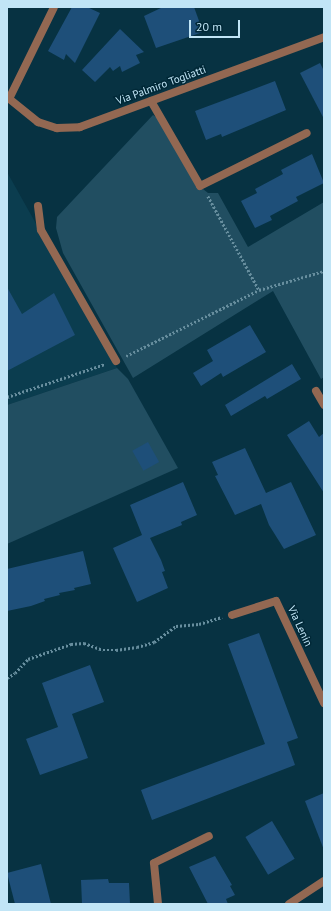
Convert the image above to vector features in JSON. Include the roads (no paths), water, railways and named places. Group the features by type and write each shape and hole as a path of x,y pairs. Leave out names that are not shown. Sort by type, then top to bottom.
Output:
{"street":[{"path":"8,99 54,7"},
{"name":"Via Palmiro Togliatti","path":"8,99 38,122 57,128 80,127 324,36"},
{"path":"151,100 200,186 307,133"},
{"path":"38,206 41,230 116,361"},
{"path":"316,391 324,405"},
{"name":"Via Lenin","path":"232,615 276,602 324,703"},
{"path":"158,904 154,862 209,836"},
{"path":"289,904 324,881"}]}
